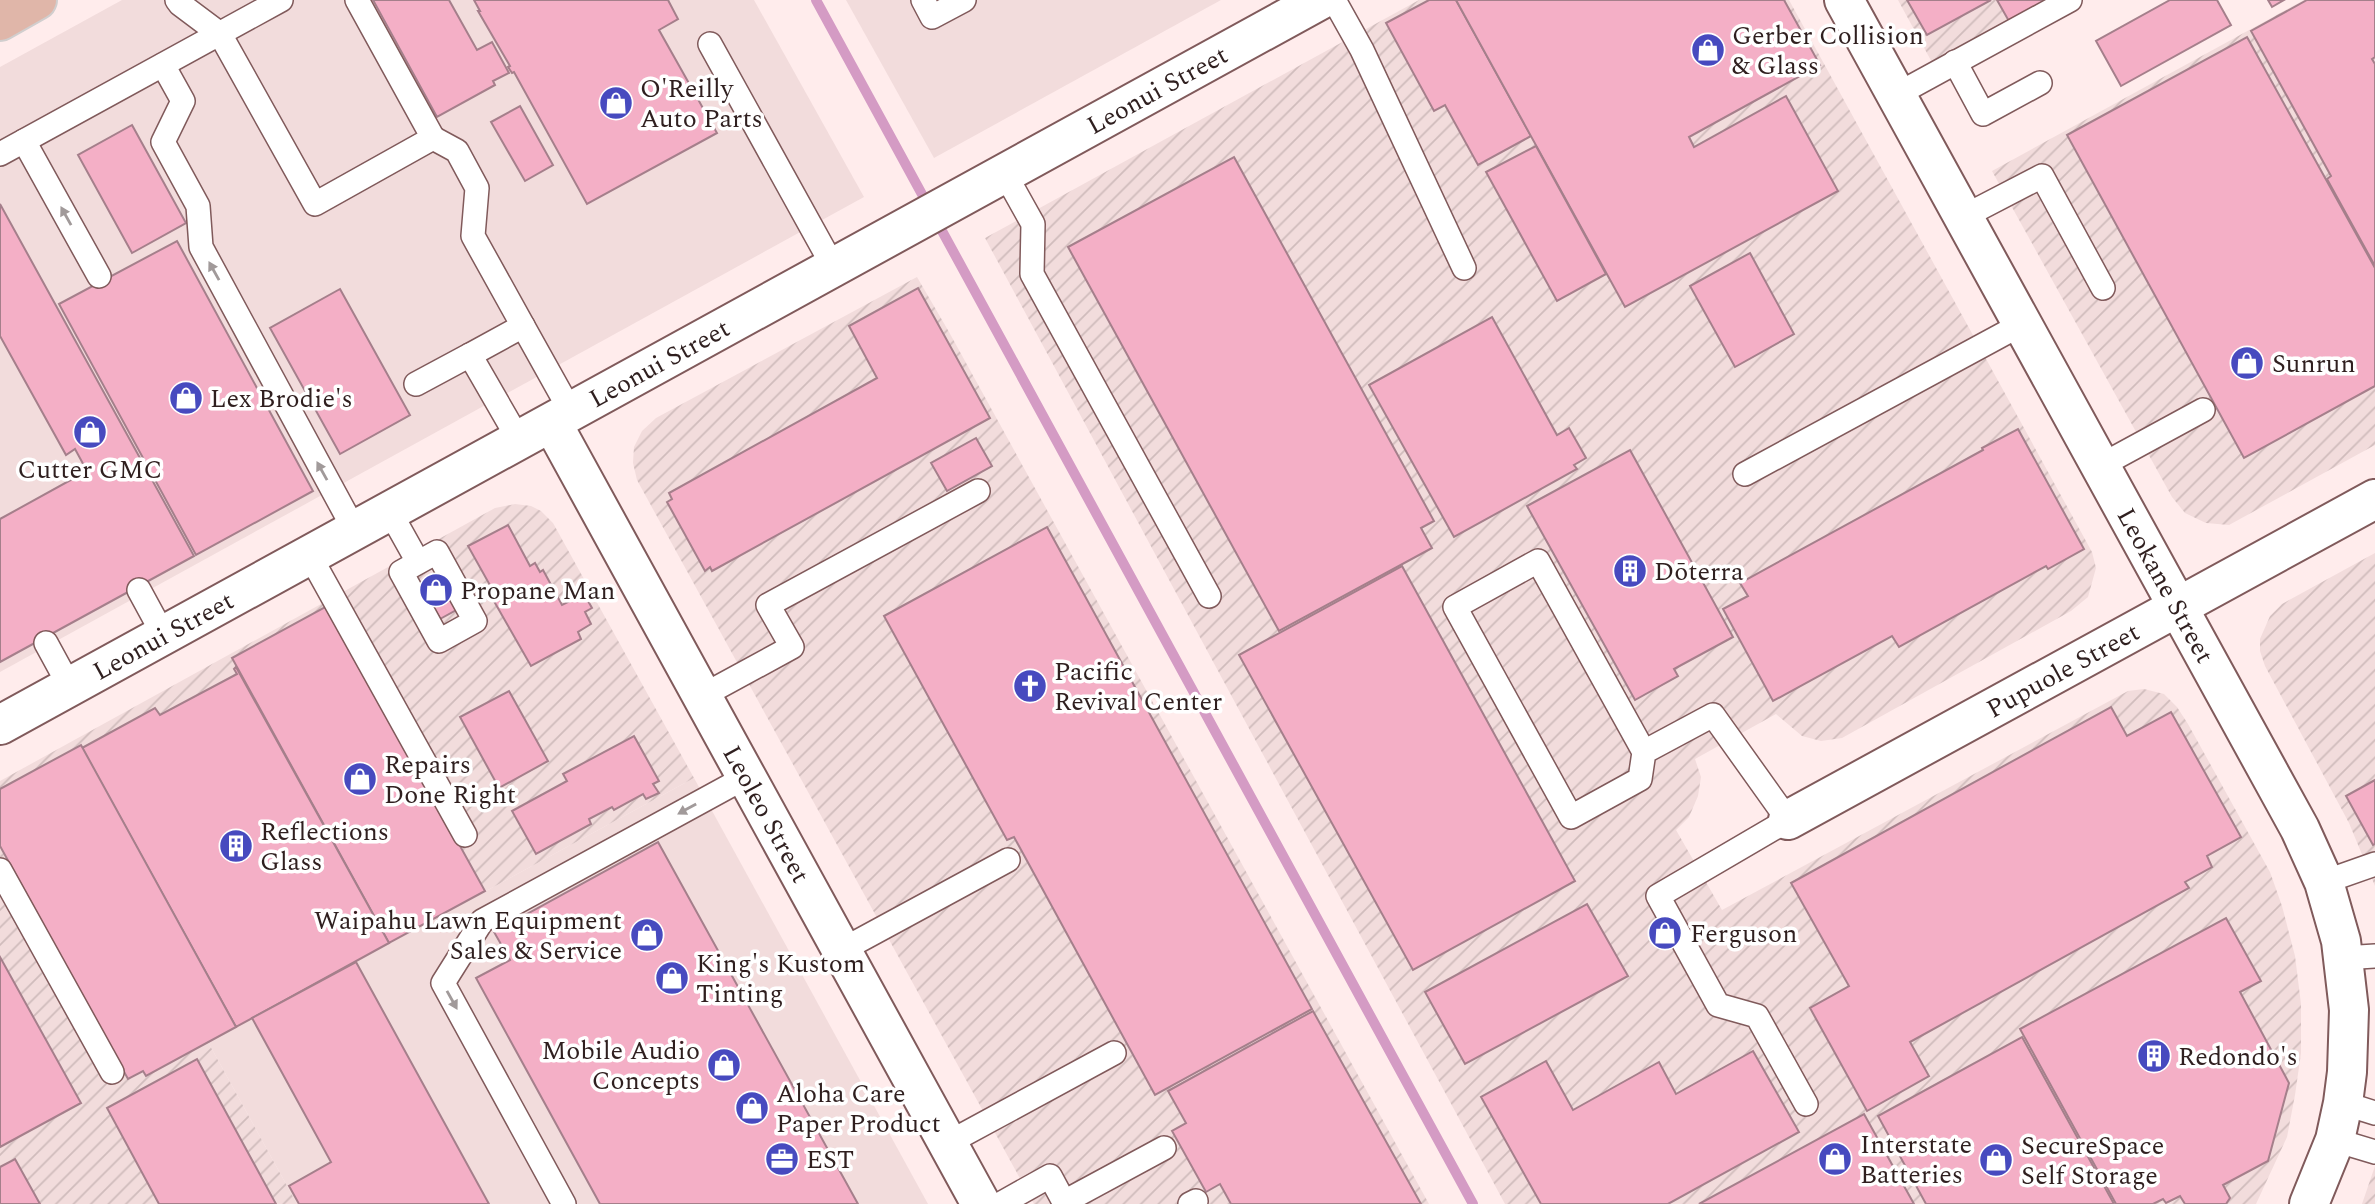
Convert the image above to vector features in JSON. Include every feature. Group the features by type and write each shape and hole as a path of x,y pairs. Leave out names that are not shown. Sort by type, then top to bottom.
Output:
{"main road":[{"path":"0,21 37,0"}],"street":[{"name":"Leonui Street","path":"0,725 1320,0"},
{"name":"Leokane Street","path":"1844,0 2300,829 2324,882 2341,941 2359,957 2349,1010 2347,1072 2359,1108 2335,1140 2309,1204"},
{"name":"Leoleo Street","path":"561,418 702,696 981,1204"},
{"name":"Pupuole Street","path":"1788,820 2375,499"}],"lane":[{"path":"177,0 220,34 314,204 433,138"},
{"path":"0,154 281,0"},
{"path":"357,0 433,138 457,151 477,188 473,236 523,326 561,418"},
{"path":"923,0 932,17 964,0"},
{"path":"1334,0 1362,50 1464,268"},
{"path":"1896,95 2070,0"},
{"path":"710,44 834,268"},
{"path":"1955,62 1983,114 2040,83"},
{"path":"163,65 183,101 163,142 198,206 201,247 355,531"},
{"path":"24,141 99,275"},
{"path":"1005,174 1033,224 1032,274 1209,596"},
{"path":"1963,217 2042,176 2103,288"},
{"path":"1745,474 2022,324"},
{"path":"416,384 523,326"},
{"path":"470,355 519,440"},
{"path":"2100,466 2203,410"},
{"path":"702,696 792,647 768,605 978,491"},
{"path":"390,512 418,562"},
{"path":"310,556 465,835"},
{"path":"1538,561 1644,752 1640,779 1571,817 1455,607 1538,561"},
{"path":"139,590 164,636"},
{"path":"46,643 70,687"},
{"path":"1644,752 1713,715 1788,820 1658,895 1718,1005 1757,1016 1806,1104"},
{"path":"564,1204 443,983 482,921 747,777"},
{"path":"842,950 1008,860"},
{"path":"2324,882 2375,864"},
{"path":"0,870 112,1072"},
{"path":"948,1143 1114,1053"},
{"path":"2335,1140 2375,1152"},
{"path":"1000,1204 1050,1177 1064,1202 1164,1148"}],"shaded area":[{"path":"122,0 754,0 864,197 0,672 0,67"},
{"path":"846,0 1221,0 934,158"},
{"path":"1419,0 1789,0 2092,552 2096,568 2088,597 2071,611 1842,738 1821,741 1802,736 1776,714 1695,759 1701,777 1698,796 1689,817 1676,830 1722,910 2128,691 2144,689 2164,694 2188,724 2270,872 2295,956 2301,1004 2301,1053 2295,1095 2287,1137 2256,1204 1505,1204 985,238"},
{"path":"1898,0 2055,0 1934,66"},
{"path":"2304,0 2375,0 2375,445 2229,525 2206,523 2185,513 2172,497 1992,171"},
{"path":"917,277 1429,1204 1034,1204 637,480 633,463 634,447 642,431 656,418"},
{"path":"515,504 531,506 541,511 553,523 694,778 208,1042 297,1204 0,1204 0,781 495,508"},
{"path":"2375,553 2375,886 2349,823 2265,666 2260,651 2260,639 2270,616 2282,604"},
{"path":"694,778 928,1204 297,1204 208,1042"},
{"path":"2375,1166 2375,1204 2362,1204"}],"building":[{"path":"373,0 449,0 477,50 492,42 509,73 493,81 495,85 437,117"},
{"name":"O'Reilly Auto Parts","path":"474,0 668,0 678,19 659,30 717,133 587,204 514,72 508,67 510,66"},
{"path":"1429,0 1456,0 1531,136 1478,165 1445,105 1434,111 1386,23"},
{"path":"1456,0 1784,0 1820,65 1689,137 1694,147 1786,96 1838,191 1625,307"},
{"path":"1907,0 1991,0 1927,35"},
{"path":"1997,0 2053,0 2010,23"},
{"path":"2170,0 2217,0 2231,25 2121,86 2096,41"},
{"path":"2268,0 2284,0 2272,7"},
{"path":"2307,0 2375,0 2375,57 2372,59 2375,64 2375,266 2327,179 2331,176 2251,31"},
{"path":"2247,37 2375,268 2375,386 2244,458 2067,135"},
{"path":"520,106 553,165 525,181 491,122"},
{"path":"132,125 186,223 132,253 78,155"},
{"path":"1536,146 1606,274 1557,301 1486,172"},
{"path":"1234,157 1434,521 1421,528 1432,548 1279,631 1068,247"},
{"name":"Cutter GMC","path":"0,204 194,556 0,662 0,519 87,471 75,449 66,455 0,336"},
{"name":"Lex Brodie's","path":"177,241 313,491 196,555 59,304"},
{"path":"1750,253 1794,334 1735,367 1690,286"},
{"path":"918,288 990,418 712,571 710,567 705,571 667,502 672,499 669,493 877,378 849,326"},
{"path":"340,289 410,415 340,454 270,328"},
{"path":"1492,317 1557,435 1569,428 1586,458 1574,465 1577,469 1454,537 1369,385"},
{"path":"2018,429 2084,549 2048,569 2046,566 1899,647 1892,636 1773,701 1723,609 1748,596 1740,583"},
{"path":"976,438 992,466 947,491 931,463"},
{"name":"Dōterra","path":"1630,450 1733,637 1674,669 1678,676 1635,700 1527,506"},
{"path":"508,525 530,566 535,563 540,572 543,570 562,605 584,594 592,608 585,612 591,624 578,632 581,639 531,666 487,589 491,587 468,546"},
{"path":"1047,527 1312,1009 1155,1095 1014,837 1007,840 884,616"},
{"path":"1402,566 1575,881 1413,970 1239,655"},
{"path":"441,579 458,609 440,619 424,589"},
{"name":"Repairs Done Right","path":"327,606 485,891 389,943 232,658"},
{"name":"Reflections Glass","path":"236,667 389,943 236,1027 82,748 155,708 160,715 237,674 234,669"},
{"path":"509,691 548,761 499,788 460,717"},
{"path":"2111,707 2127,736 2171,712 2241,837 2207,856 2212,867 2185,882 2189,888 1910,1042 1929,1076 1867,1111 1810,1008 1849,986 1791,883"},
{"path":"634,736 659,781 653,784 659,793 646,799 643,794 614,810 612,807 589,819 591,824 536,854 512,811 567,781 563,774"},
{"path":"81,745 236,1027 146,1076 143,1071 128,1079 0,846 0,789"},
{"path":"2375,780 2375,844 2373,845 2346,796"},
{"path":"658,842 858,1204 600,1204 476,978 510,960 494,932"},
{"path":"1587,904 1628,976 1465,1064 1425,992"},
{"name":"Redondo's","path":"2226,918 2261,981 2240,992 2289,1083 2268,1161 2223,1185 2230,1198 2226,1204 2185,1204 2180,1196 2166,1203 2163,1199 2153,1204 2116,1204 2020,1029"},
{"path":"0,957 81,1103 0,1147"},
{"path":"356,962 489,1204 299,1204 289,1186 331,1162 252,1018"},
{"path":"1313,1011 1421,1204 1231,1204 1220,1184 1206,1192 1172,1131 1186,1123 1168,1091"},
{"name":"SecureSpace Self Storage","path":"2022,1037 2114,1204 1926,1204 1878,1116"},
{"path":"1753,1051 1799,1132 1668,1204 1541,1204 1481,1097 1546,1061 1573,1110 1659,1062 1676,1094"},
{"path":"197,1059 276,1204 159,1204 107,1108"},
{"name":"Interstate Batteries","path":"1864,1114 1914,1204 1699,1204"},
{"path":"15,1159 40,1204 0,1204 0,1167"}],"waterway":[{"path":"816,0 1473,1204"}],"place":[{"name":"Gerber Collision & Glass","path":"1708,50"},
{"name":"O'Reilly Auto Parts","path":"616,103"},
{"name":"Sunrun","path":"2247,363"},
{"name":"Lex Brodie's","path":"186,398"},
{"name":"Cutter GMC","path":"90,432"},
{"name":"Dōterra","path":"1630,571"},
{"name":"Propane Man","path":"436,590"},
{"name":"Pacific Revival Center","path":"1030,686"},
{"name":"Repairs Done Right","path":"360,779"},
{"name":"Reflections Glass","path":"236,846"},
{"name":"Ferguson","path":"1665,933"},
{"name":"Waipahu Lawn Equipment Sales & Service","path":"647,935"},
{"name":"King's Kustom Tinting","path":"672,978"},
{"name":"Redondo's","path":"2154,1056"},
{"name":"Mobile Audio Concepts","path":"724,1065"},
{"name":"Aloha Care Paper Product","path":"752,1108"},
{"name":"EST","path":"782,1159"},
{"name":"Interstate Batteries","path":"1835,1159"},
{"name":"SecureSpace Self Storage","path":"1996,1160"}]}
